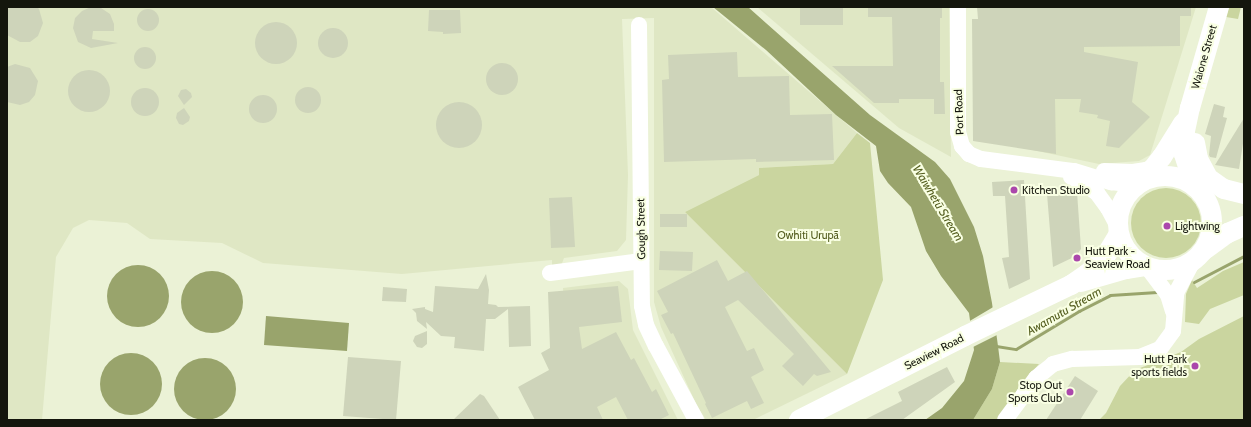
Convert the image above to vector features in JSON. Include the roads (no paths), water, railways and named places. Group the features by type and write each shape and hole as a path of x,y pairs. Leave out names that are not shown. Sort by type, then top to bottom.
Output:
{"main road":[{"name":"Waione Street","path":"1196,188 1184,154 1185,131 1190,108 1219,7"},
{"path":"1203,63 1195,142 1196,154 1199,164 1208,178 1218,186 1239,190"},
{"name":"Waione Street","path":"1140,183 1157,164 1181,129 1190,108"},
{"path":"1241,225 1198,256 1172,270 1158,270 1146,267 1128,253 1118,230 1119,211 1126,196 1140,183 1151,178 1167,176 1181,178 1196,188 1216,198 1244,204"},
{"path":"1196,188 1207,202 1212,223 1210,238 1198,256"},
{"name":"Seaview Road","path":"799,420 965,336 1071,285 1087,274 1105,257 1118,230"},
{"name":"Seaview Road","path":"1071,285 1126,269 1146,267"}],"street":[{"name":"Port Road","path":"958,7 958,132 962,146 969,154 981,159 1074,171 1116,183 1140,183"},
{"name":"Gough Street","path":"639,26 642,306 646,325 696,420"},
{"name":"Port Road","path":"1051,169 1077,168 1122,173 1146,170 1157,164"},
{"name":"Port Road","path":"1051,169 1082,182 1097,193 1108,208 1118,230"},
{"path":"1006,420 1036,378 1053,364 1072,359 1140,357 1160,349 1173,331 1178,287 1198,256"},
{"path":"550,273 641,261"},
{"path":"1146,267 1168,295 1175,320"}],"water":[{"name":"Waiwhetū Stream","path":"713,7 748,7 870,115 935,162 950,179 974,227 983,256 992,303 1000,362 992,389 973,420 925,420 942,408 964,381 974,350 969,313 941,276 926,251 911,207 888,183 880,171 876,146 836,115 766,50"},
{"path":"138,265 155,270 160,274 164,279 169,296 164,313 160,318 155,322 138,327 121,322 116,318 112,313 107,296 112,279 116,274 121,270"},
{"path":"212,271 229,276 234,280 238,285 243,302 238,319 234,324 229,328 212,333 195,328 190,324 186,319 181,302 186,285 190,280 195,276"},
{"path":"266,316 349,323 347,351 264,345"},
{"path":"131,353 148,358 153,362 157,367 162,384 157,401 153,406 148,410 131,415 114,410 109,406 105,401 100,384 105,367 109,362 114,358"},
{"path":"205,358 222,363 227,367 231,372 236,389 231,406 227,411 222,415 205,420 188,415 183,411 179,406 174,389 179,372 183,367 188,363"}],"waterway":[{"name":"Awamutu Stream","path":"1194,282 1244,256"},
{"name":"Awamutu Stream","path":"996,346 1016,349 1079,311 1110,295 1157,292"}],"place":[{"name":"Kitchen Studio","path":"1014,190"},
{"name":"Lightwing","path":"1167,226"},
{"name":"Hutt Park - Seaview Road","path":"1077,258"},
{"name":"Hutt Park sports fields","path":"1195,366"},
{"name":"Stop Out Sports Club","path":"1070,392"}],"park label":[{"name":"Owhiti Urupā","path":"808,235"}]}
